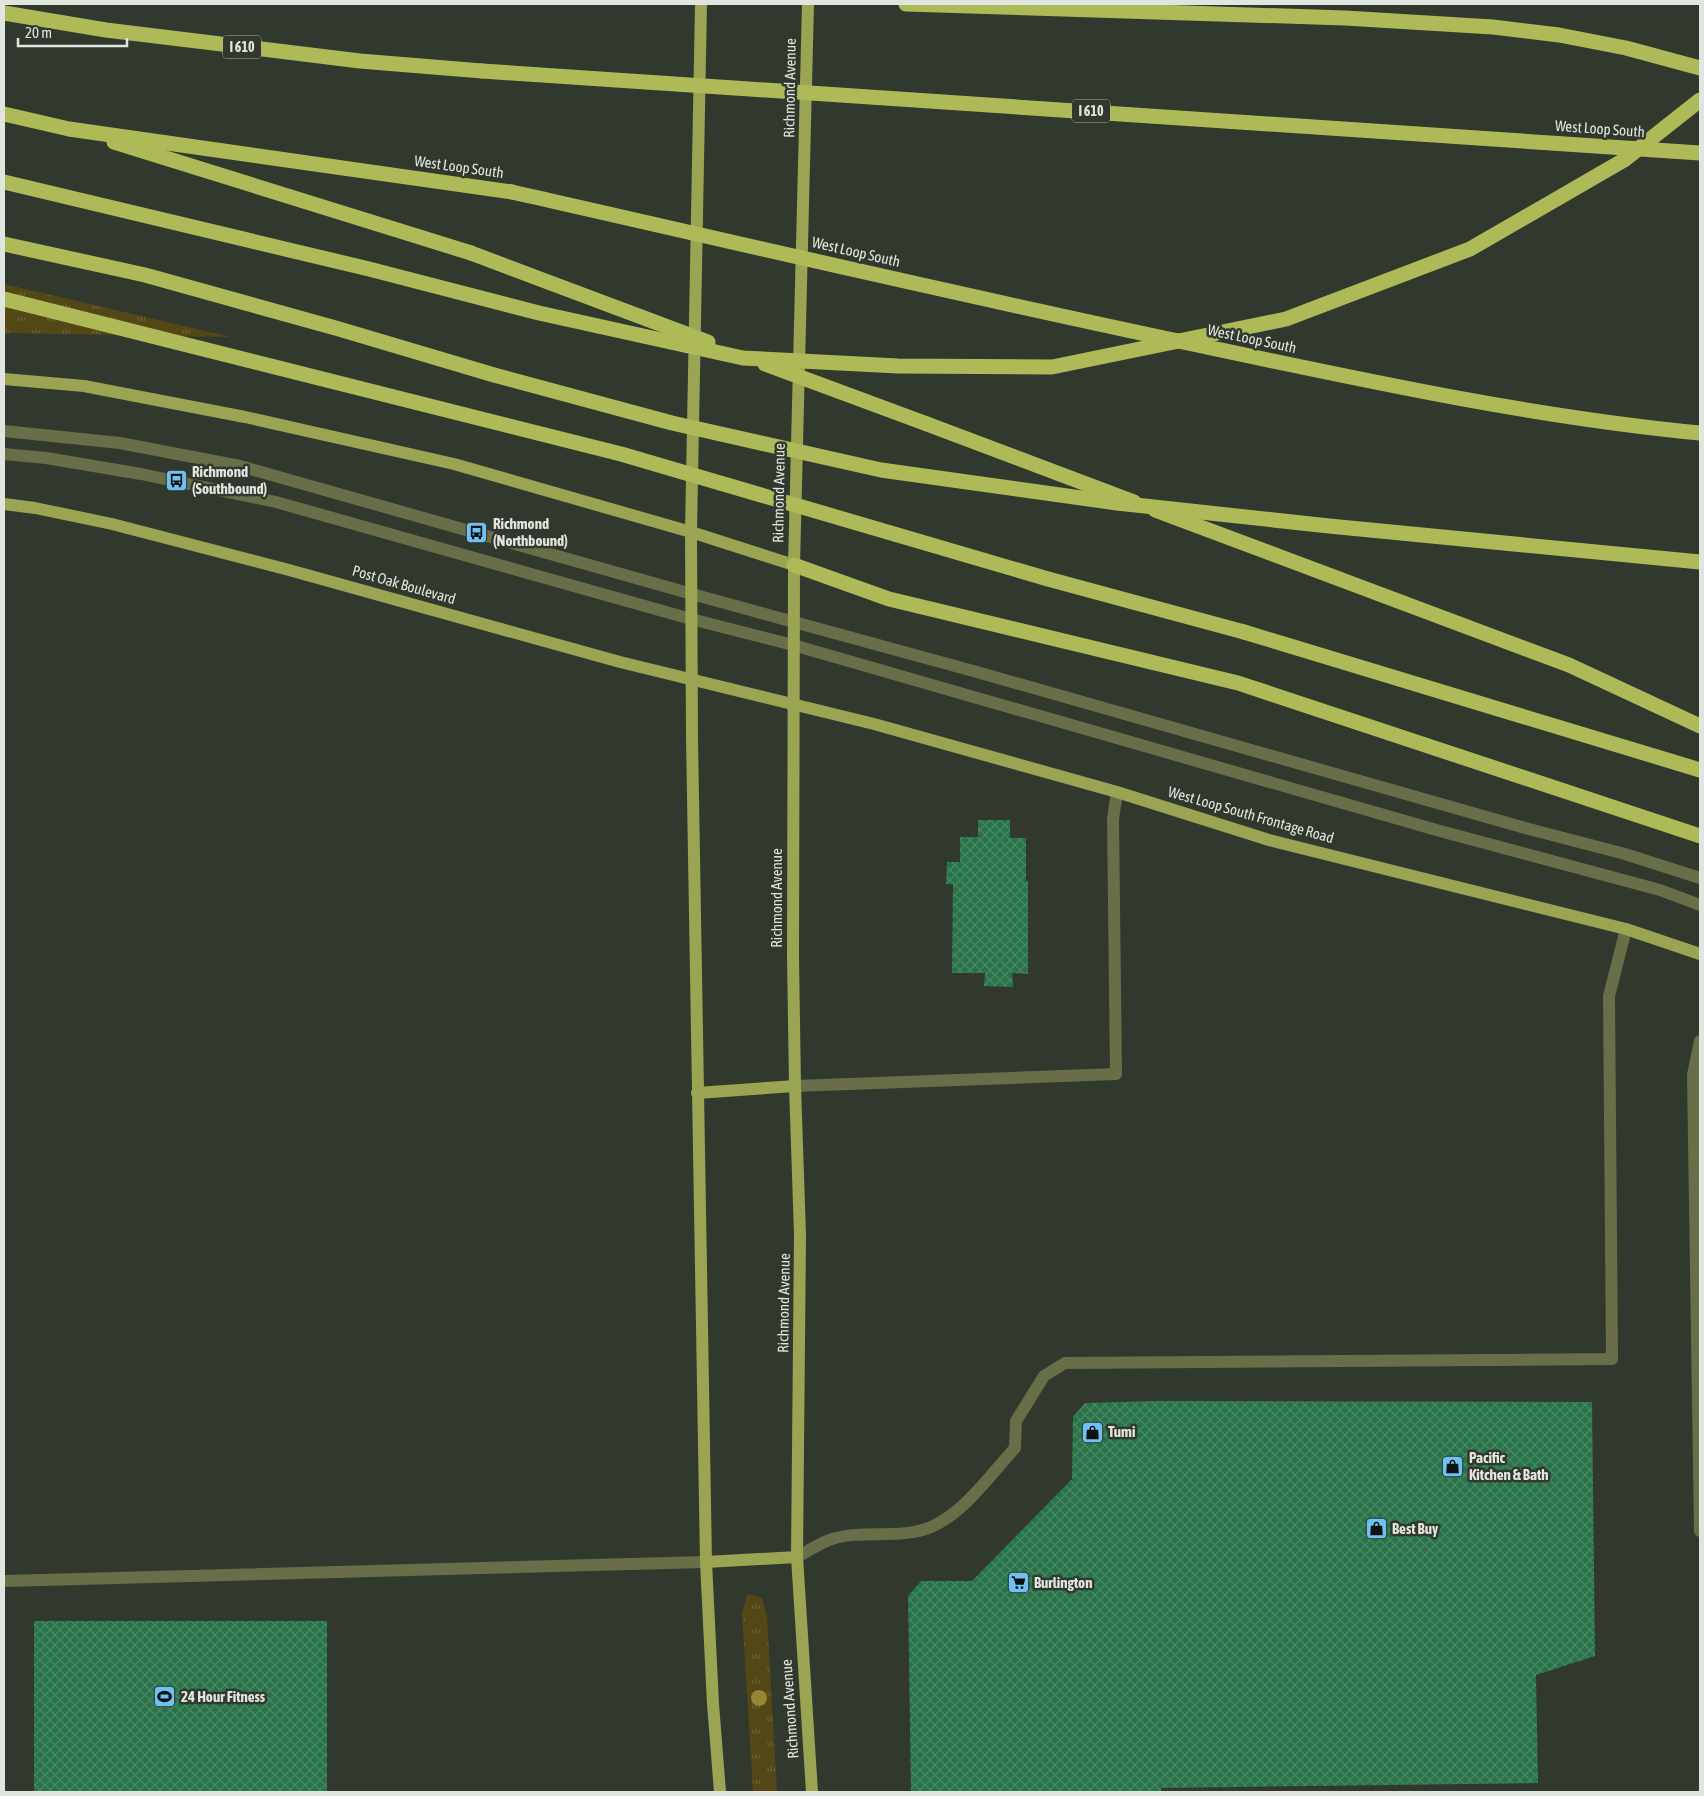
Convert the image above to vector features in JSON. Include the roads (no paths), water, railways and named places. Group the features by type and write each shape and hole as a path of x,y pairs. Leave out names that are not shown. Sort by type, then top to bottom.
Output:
{"highway":[{"path":"907,4 1139,10 1421,21 1559,35 1700,68"},
{"path":"1139,10 1160,4"},
{"name":"West Loop South","path":"4,12 106,30 360,61 482,71 1700,153"},
{"path":"4,182 370,269 539,313 742,358 898,366 1052,367 1286,318 1470,249 1624,160 1700,100"},
{"name":"West Loop South","path":"4,114 69,129 512,192 1038,312 1346,377 1510,406 1660,429 1700,433"},
{"path":"69,129 471,254 1569,665 1700,726"},
{"path":"4,244 146,274 494,375 672,423 881,470 1117,503 1328,526 1700,562"},
{"path":"4,299 621,454 1048,579 1244,632 1700,770"},
{"path":"794,565 889,599 1238,683 1700,836"}],"main road":[{"path":"701,4 691,619 697,1093 706,1562 713,1704 720,1792"},
{"name":"Richmond Avenue","path":"808,4 793,645 795,1086 800,1235 797,1557 812,1792"},
{"path":"4,378 84,386 245,417 454,464 692,532 794,565"},
{"name":"Post Oak Boulevard","path":"4,504 34,508 121,527 289,570 620,662 794,704"},
{"name":"West Loop South Frontage Road","path":"794,704 912,734 1117,792 1269,840 1626,929 1700,954"},
{"path":"697,1093 795,1086"},
{"path":"706,1562 797,1557"}],"lane":[{"path":"4,431 120,443 240,466 794,623 977,672 1520,827 1625,854 1700,878"},
{"path":"4,454 46,458 141,474 276,502 691,619 793,645 1440,830 1660,890 1700,905"},
{"path":"795,1086 1116,1074 1113,819 1117,792"},
{"path":"797,1557 832,1539 858,1535 908,1532 930,1527 958,1511 1015,1448 1016,1421 1044,1376 1065,1363 1612,1359 1609,996 1626,929"},
{"path":"1700,1041 1693,1075 1700,1531"},
{"path":"4,1581 706,1562"}],"place":[{"name":"Richmond (Southbound)","path":"176,481"},
{"name":"Richmond (Northbound)","path":"477,533"},
{"name":"Tumi","path":"1092,1432"},
{"name":"Pacific Kitchen & Bath","path":"1453,1467"},
{"name":"Best Buy","path":"1376,1529"},
{"name":"Burlington","path":"1018,1583"},
{"name":"24 Hour Fitness","path":"165,1697"}]}
